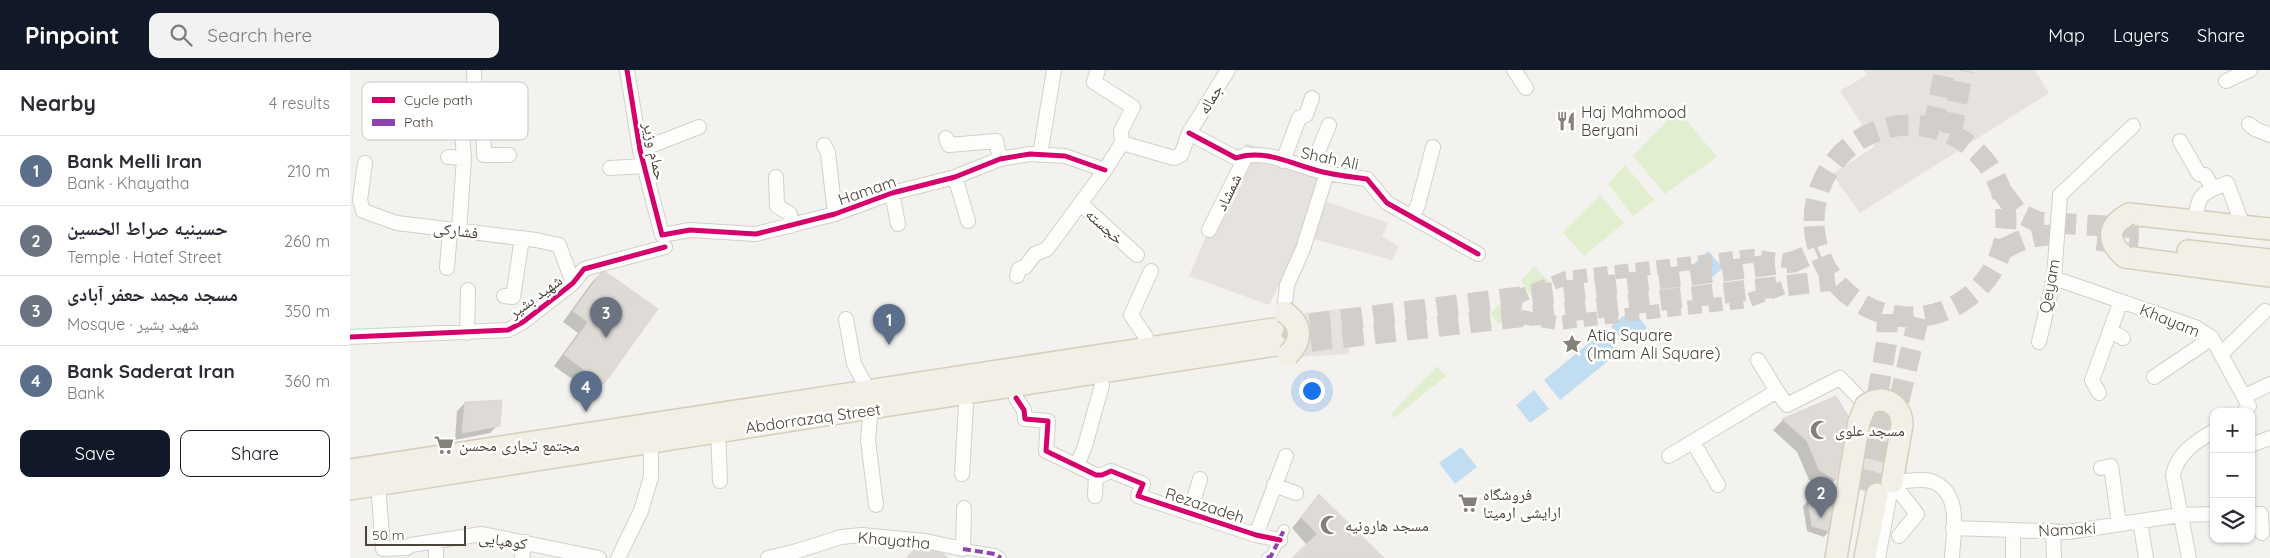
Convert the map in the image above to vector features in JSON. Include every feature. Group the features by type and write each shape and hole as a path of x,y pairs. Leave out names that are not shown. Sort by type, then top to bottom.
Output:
{"main road":[{"path":"2133,236 2195,221 2270,229"},
{"path":"2133,236 2270,242"},
{"path":"2133,236 2270,260"},
{"path":"2133,236 2270,276"},
{"path":"1280,335 1102,385 876,419 859,403 883,375 1146,337 1280,335"},
{"name":"Abdorrazaq Street","path":"350,489 718,432 859,403 1280,335"},
{"path":"1836,558 1862,414 1879,399 1893,404 1902,416 1902,425 1848,558"},
{"name":"Abdorrazaq Street","path":"350,470 745,408 859,403"},
{"path":"1865,558 1877,489"}],"street":[{"name":"حمام وزیر","path":"627,70 640,150 664,241"},
{"path":"1040,155 1054,70"},
{"path":"1080,204 1122,143 1121,131 1133,107 1094,82 1098,70"},
{"name":"جماله","path":"1122,143 1174,158 1181,155 1189,134 1228,70"},
{"path":"1514,70 1526,88"},
{"path":"2226,81 2250,70"},
{"path":"1283,160 1299,118 1306,115 1312,98"},
{"path":"2249,124 2255,129 2270,135"},
{"path":"1311,169 1329,125"},
{"name":"Qeyam","path":"2039,342 2054,278 2060,195 2133,126"},
{"path":"640,150 699,127"},
{"name":"Shah Ali","path":"1189,134 1236,158 1247,154 1283,160 1327,173 1367,178 1387,203 1478,254"},
{"path":"946,138 949,145 996,141 1000,159"},
{"path":"448,268 464,158 463,140"},
{"path":"484,140 484,155 508,155"},
{"path":"2180,141 2199,174 2205,175 2212,189"},
{"path":"824,145 828,153 835,214"},
{"path":"1412,217 1418,205 1433,147"},
{"name":"Hamam","path":"664,241 690,230 756,234 791,226 835,214 892,193 955,177 1000,159 1030,154 1065,156 1105,170"},
{"name":"شمشاد","path":"1209,230 1247,154"},
{"path":"448,157 464,158"},
{"name":"فشارکی","path":"365,162 355,200 363,211 398,224 522,238 559,245 573,283"},
{"path":"610,168 644,166"},
{"path":"1280,335 1287,285 1303,249 1327,173"},
{"path":"776,176 777,206 790,214 791,226"},
{"path":"955,177 968,221"},
{"path":"2195,221 2198,202 2202,194 2227,183 2243,226"},
{"path":"892,193 898,224"},
{"name":"خجسته","path":"1017,276 1019,269 1025,267 1035,254 1047,249 1080,204 1137,255"},
{"path":"504,296 514,297 522,238"},
{"name":"شهید بشیر","path":"350,336 408,341 466,333 508,330 523,322 573,283 584,268 664,241"},
{"path":"1146,337 1131,315 1148,277"},
{"name":"Khayam","path":"2054,278 2195,327 2212,338 2246,405"},
{"path":"466,333 468,290"},
{"path":"2099,393 2092,380 2121,301"},
{"path":"2220,354 2265,311"},
{"path":"846,319 859,403"},
{"path":"2110,330 2123,338"},
{"path":"2154,377 2212,338"},
{"path":"1758,360 1787,405 1840,378 1862,414"},
{"path":"2246,405 2270,384"},
{"path":"1077,466 1086,446 1102,385"},
{"path":"1669,456 1777,392"},
{"name":"Rezazadeh","path":"1016,398 1024,410 1025,419 1048,421 1046,451 1096,475 1112,471 1143,484 1138,496 1256,535 1282,535"},
{"name":"Khayatha","path":"859,403 868,440 876,505"},
{"path":"962,474 966,406"},
{"path":"718,432 720,481"},
{"path":"2189,558 2173,475 2175,465 2196,441 2210,434"},
{"path":"2255,444 2270,438"},
{"path":"1693,442 1718,485"},
{"path":"618,558 640,511 651,477 651,443"},
{"path":"1256,535 1286,456"},
{"path":"2100,468 2111,466 2119,524"},
{"path":"1095,496 1096,475"},
{"path":"1194,514 1196,507 1192,506 1200,479"},
{"path":"1877,489 1930,481 1944,488 1950,496 1954,512 1952,558"},
{"name":"کوهپایی","path":"378,484 383,549 407,548 411,545 482,534 599,558"},
{"path":"1274,485 1296,493"},
{"path":"1877,489 1917,514 1899,536"},
{"path":"1877,489 1878,558"},
{"path":"964,508 963,549 995,554 1001,558"},
{"name":"Namaki","path":"1953,528 2068,532 2180,515 2210,514"},
{"path":"2255,514 2261,514 2262,533"},
{"path":"2140,521 2146,558"},
{"path":"2013,531 2013,558"},
{"path":"2053,531 2054,558"},
{"name":"Khayatha","path":"768,558 841,537 862,535 925,541 963,549"},
{"path":"1270,557 1282,535"},
{"path":"436,541 436,558"},
{"path":"522,558 525,542"}],"green space":[{"path":"1678,110 1717,157 1665,194 1633,156"},
{"path":"1625,165 1654,200 1633,216 1608,184"},
{"path":"1600,195 1624,223 1584,256 1563,232"},
{"path":"1534,266 1550,282 1532,297 1521,281"},
{"path":"1513,288 1525,302 1499,324 1490,314"},
{"path":"1437,366 1446,376 1394,418 1391,414"}],"shaded area":[{"path":"1864,70 2035,70 2049,93 1860,213 1832,174 1874,147 1867,132 1840,91 1867,75"},
{"path":"1246,143 1335,173 1325,201 1388,223 1382,236 1399,247 1392,260 1303,236 1269,305 1189,276"},
{"path":"1348,308 1349,354 1298,357 1297,314"},
{"path":"1872,406 1896,415 1886,487 1853,481"}],"water":[{"path":"1708,251 1723,268 1703,285 1688,269"},
{"path":"1632,309 1647,328 1626,344 1611,326"},
{"path":"1601,333 1618,353 1560,400 1544,380"},
{"path":"1534,390 1549,409 1530,423 1516,405"},
{"path":"1461,447 1477,467 1455,484 1439,463"}],"building":[{"path":"603,270 658,309 604,384 564,355 588,322 573,311"},
{"name":"مسجد علوی","path":"1836,396 1848,416 1836,480 1819,470 1807,441 1782,419"},
{"path":"502,400 500,426 462,433 465,402"},
{"path":"1821,490 1833,498 1831,532 1812,526 1808,499"},
{"name":"مسجد هارونیه","path":"1319,494 1384,558 1292,558 1317,534 1301,517"},
{"path":"917,546 939,549 948,558 906,558"}],"tunnel":[{"path":"1933,128 1945,70"},
{"path":"1951,134 1963,70"},
{"path":"1910,125 1929,127 1947,133 1978,153 1998,184 2004,202 2006,221 2004,240 1998,258 1978,289 1947,309 1929,315 1910,317 1891,315 1873,309 1842,289 1822,258 1816,240 1814,221 1816,202 1822,184 1842,153 1873,133 1891,127 1910,125"},
{"path":"2003,193 2017,212 2038,222 2139,228"},
{"path":"2003,249 2031,237 2045,235 2062,236"},
{"path":"2097,240 2138,245"},
{"path":"1278,328 1793,262 1819,251"},
{"path":"1514,298 1566,278 1752,256 1793,262"},
{"path":"1279,345 1835,280"},
{"path":"1521,317 1558,323 1747,301 1793,284"},
{"path":"1861,490 1887,340 1887,314"},
{"path":"1877,494 1919,316"}],"marked path":[{"path":"1267,558 1271,556 1284,530"},
{"path":"963,549 995,554 1001,558"}],"cycle path":[{"path":"627,70 640,150 662,235 690,230 756,234 835,214 892,193 955,177 1000,159 1030,154 1065,156 1105,170"},
{"path":"1189,133 1236,158 1247,155 1259,155 1338,175 1367,179 1387,203 1478,254"},
{"path":"350,337 508,330 523,322 573,283 584,269 665,247"},
{"path":"1016,398 1024,410 1025,419 1048,421 1046,451 1096,475 1102,475 1111,471 1143,484 1138,496 1256,535 1280,540"}],"place":[{"name":"Haj Mahmood Beryani","path":"1566,121"},
{"name":"مسجد مجمد حعفر آبادی","path":"606,338"},
{"name":"Atiq Square (Imam Ali Square)","path":"1572,344"},
{"name":"Bank Melli Iran","path":"889,345"},
{"name":"Bank Saderat Iran","path":"586,412"},
{"name":"مسجد علوی","path":"1820,430"},
{"name":"مجتمع تجاری محسن","path":"444,445"},
{"name":"فروشگاه ارایشی ارمیتا","path":"1468,503"},
{"name":"حسینیه صراط الحسین","path":"1821,518"},
{"name":"مسجد هارونیه","path":"1330,525"}]}
